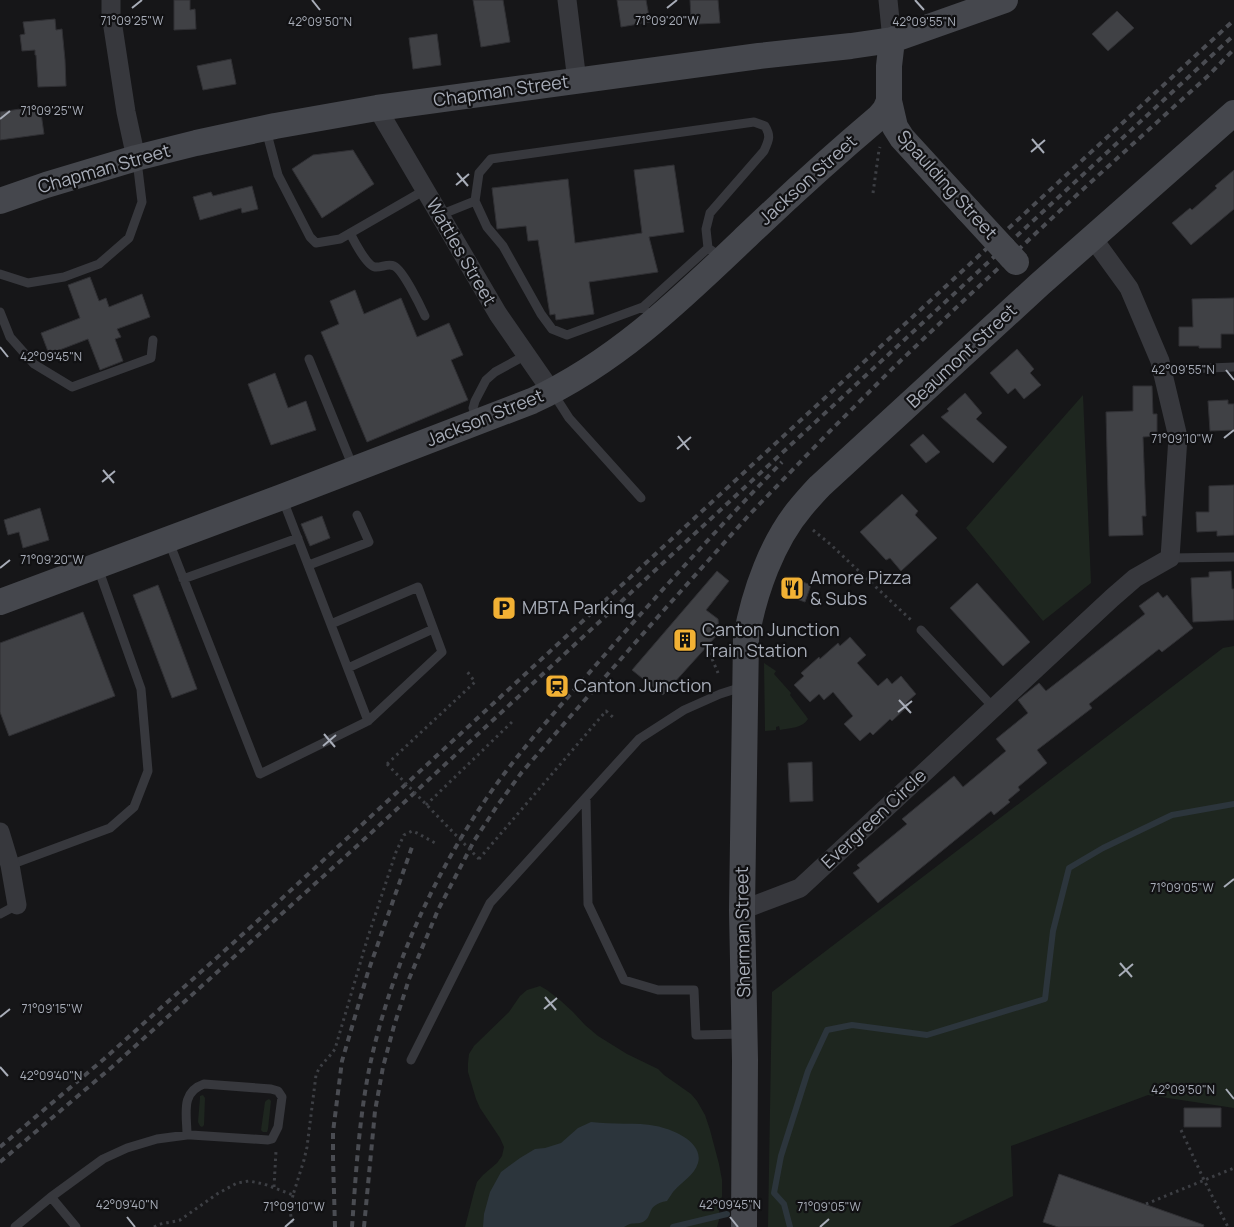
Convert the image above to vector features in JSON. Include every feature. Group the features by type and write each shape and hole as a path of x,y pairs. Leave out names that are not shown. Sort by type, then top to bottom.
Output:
{"main road":[{"name":"Chapman Street","path":"0,201 136,158 265,128 377,108 759,56 892,40 1005,0"},
{"name":"Spaulding Street","path":"892,40 889,66 889,101 895,127 902,138 1016,262 1040,284"},
{"name":"Jackson Street","path":"0,602 354,470 552,392 632,340 649,314 683,297 715,253 797,189 879,116 889,101"},
{"name":"Beaumont Street","path":"746,638 750,614 770,558 800,507 820,486 1040,284 1234,113"},
{"name":"Sherman Street","path":"744,1227 745,1034 742,910 746,638"}],"street":[{"path":"111,0 111,14 126,112 136,158"},
{"path":"567,0 577,81"},
{"path":"888,0 892,40"},
{"name":"Wattles Street","path":"377,108 498,314 552,392"},
{"path":"1092,237 1129,288 1160,361 1178,437 1170,558"},
{"name":"Evergreen Circle","path":"742,910 800,888 1135,578 1170,558"},
{"path":"0,832 10,865 17,905"}],"lane":[{"path":"649,314 567,335 552,330 503,246 487,227 475,201 479,173 491,158 742,123 754,122 765,126 770,134 764,151 710,213 706,229 715,253"},
{"path":"265,128 278,175 310,237 316,243 340,239 425,190"},
{"path":"0,274 28,283 64,277 100,264 129,238 142,202 136,158"},
{"path":"440,215 475,201"},
{"path":"350,233 370,266 376,268 389,265 395,266 403,276 425,316"},
{"path":"0,312 10,337 34,364 72,387 151,358 153,340"},
{"path":"476,423 473,408 486,380 494,372 526,354"},
{"path":"309,359 354,470"},
{"path":"1162,370 1234,367"},
{"path":"552,392 569,418 641,498"},
{"path":"282,497 368,721"},
{"path":"308,565 369,542 357,515"},
{"path":"183,579 298,538"},
{"path":"168,539 260,774 368,721 442,652 418,586 331,624"},
{"name":"Evergreen Circle","path":"1170,558 1234,557"},
{"path":"10,865 110,828 134,807 148,771 141,689 98,566"},
{"path":"348,668 434,629"},
{"path":"921,630 994,708"},
{"path":"411,1060 490,903 639,739 684,710 720,694 745,686"},
{"path":"586,798 588,904 624,980 658,990 694,990 696,1035 745,1034"},
{"path":"0,914 17,905"},
{"path":"15,1227 51,1197 103,1160 127,1148 157,1138 187,1135 191,1134 272,1139 278,1127 282,1097 278,1091 271,1088 204,1084 196,1086 188,1097 186,1106 187,1135"},
{"path":"51,1197 76,1227"}],"path":[{"path":"872,193 881,147"},
{"path":"808,526 830,544 921,630"},
{"path":"707,647 718,673"},
{"path":"466,670 475,682 387,764 479,859 606,712 615,719"},
{"path":"426,805 514,720"},
{"path":"293,1227 290,1209 307,1147 316,1074 335,1048 366,940 396,852 404,835 412,831 437,844"},
{"path":"1181,1130 1228,1227"},
{"path":"272,1139 276,1148 274,1188"},
{"path":"1146,1204 1234,1168"},
{"path":"154,1227 161,1223 180,1220 217,1194 237,1183 249,1181 293,1195"}],"shaded area":[{"path":"1083,395 1091,583 1043,621 966,528"},
{"path":"1234,646 1234,1108 1148,1095 1011,1146 1013,1196 949,1227 768,1227 772,992 1223,648"},
{"path":"764,663 776,671 774,674 791,693 790,695 808,719 806,722 796,727 780,730 779,726 776,727 776,730 765,731"},
{"path":"540,986 561,1001 598,1036 627,1054 658,1069 691,1094 697,1101 705,1115 710,1130 722,1180 722,1196 717,1227 465,1227 477,1182 497,1163 502,1156 504,1147 476,1099 468,1072 469,1054 474,1046 509,1012 520,996 527,990"},
{"path":"203,1095 205,1098 204,1125 202,1127 198,1122 200,1096"},
{"path":"269,1099 271,1101 268,1129 267,1132 263,1132 261,1130 265,1102"},
{"path":"591,1122 648,1125 678,1133 692,1143 696,1149 699,1156 696,1168 676,1188 667,1201 656,1205 646,1220 641,1223 630,1224 624,1227 483,1227 484,1214 490,1192 501,1172 535,1149 561,1143 578,1128"}],"building":[{"path":"174,0 190,0 190,10 195,9 196,29 174,30"},
{"path":"473,0 503,0 510,42 481,47"},
{"path":"617,0 646,0 650,22 621,27"},
{"path":"690,0 718,0 720,23 698,24 697,17 691,18"},
{"path":"1117,11 1134,28 1108,51 1092,34"},
{"path":"55,19 56,30 62,29 66,86 38,87 35,50 22,51 20,35 25,34 23,22"},
{"path":"437,34 441,65 413,69 409,38"},
{"path":"231,59 236,84 203,90 197,66"},
{"path":"40,106 44,134 0,140 0,112"},
{"path":"353,150 374,184 322,218 292,169 313,155"},
{"path":"674,165 684,232 649,237 658,272 589,282 594,314 556,320 555,314 550,315 538,240 528,241 526,226 497,229 492,188 568,179 575,243 642,233 634,170"},
{"path":"1234,170 1234,209 1191,245 1172,223 1190,208 1192,210 1217,188 1215,186"},
{"path":"252,186 258,209 242,213 241,208 200,220 193,197 211,192 213,196"},
{"path":"90,277 99,301 106,298 109,307 142,294 150,317 117,329 121,337 115,339 123,361 100,370 88,339 49,354 41,333 80,318 68,285"},
{"path":"355,290 364,314 401,298 417,337 449,323 463,355 451,360 468,400 367,442 321,332 339,324 330,301"},
{"path":"1234,298 1234,334 1221,334 1221,348 1179,346 1179,327 1193,327 1192,299"},
{"path":"1017,349 1034,369 1030,373 1041,385 1024,399 1015,388 1008,394 990,373"},
{"path":"275,373 288,408 306,401 316,430 271,445 248,384"},
{"path":"1133,386 1152,386 1153,414 1157,414 1157,436 1143,437 1146,516 1142,516 1143,535 1109,536 1106,412 1133,411"},
{"path":"965,393 982,413 976,419 1007,447 993,463 941,417"},
{"path":"1228,400 1228,404 1234,404 1234,430 1210,431 1208,401"},
{"path":"923,434 940,452 926,463 910,445"},
{"path":"1234,485 1234,535 1217,536 1217,531 1197,532 1196,512 1209,512 1209,486"},
{"path":"902,494 918,511 915,515 937,538 901,571 890,558 886,560 860,532"},
{"path":"40,508 49,540 23,548 19,532 8,535 4,520"},
{"path":"322,516 330,538 310,546 301,524"},
{"name":"Canton Junction Train Station","path":"717,571 729,581 706,610 718,619 719,633 663,695 632,670"},
{"path":"1231,571 1232,589 1234,589 1234,620 1193,622 1191,578 1209,577 1209,572"},
{"path":"789,577 811,585 805,602 783,594"},
{"path":"977,583 1030,642 1003,666 950,608"},
{"path":"158,585 197,689 172,698 133,595"},
{"path":"1158,592 1163,598 1167,595 1193,628 1162,652 1159,649 1089,704 1092,708 1037,750 1047,763 1018,787 1020,790 1008,800 1010,802 994,815 991,811 878,903 853,873 860,868 857,865 907,824 902,819 954,776 963,787 1006,751 996,739 1028,713 1018,700 1039,683 1046,691 1145,614 1139,606"},
{"path":"83,612 115,696 9,736 0,712 0,643"},
{"path":"850,637 866,655 857,663 878,686 887,678 892,684 901,676 916,694 906,703 909,705 892,721 890,719 873,735 870,732 860,741 844,724 853,716 833,692 824,700 819,694 810,702 794,685 804,676 801,673 819,657 820,659 838,643 840,646"},
{"path":"812,762 813,801 790,802 788,763"},
{"path":"1184,1108 1221,1108 1221,1127 1184,1127"},
{"path":"1059,1174 1204,1225 1203,1227 1058,1227 1043,1222"}],"waterway":[{"path":"790,1227 784,1204 774,1193 781,1156 808,1071 827,1030 852,1025 927,1035 1045,999 1053,931 1069,868 1103,848 1172,815 1234,804"},
{"path":"673,1227 727,1214"}],"railway":[{"path":"0,1147 104,1059 252,926 1234,20"},
{"path":"0,1162 112,1067 358,845 1234,35"},
{"path":"364,1227 375,1111 383,1067 409,979 438,910 474,841 522,772 749,515 830,431 960,304 1209,75 1234,49"},
{"path":"352,1227 363,1105 379,1030 401,961 415,927 448,861 466,829 511,764 664,588 782,462"},
{"path":"335,1227 333,1132 342,1061 368,972 412,847"}],"place":[{"name":"Amore Pizza & Subs","path":"792,588"},
{"name":"MBTA Parking","path":"504,608"},
{"name":"Canton Junction Train Station","path":"685,640"},
{"name":"Canton Junction","path":"557,686"}]}
